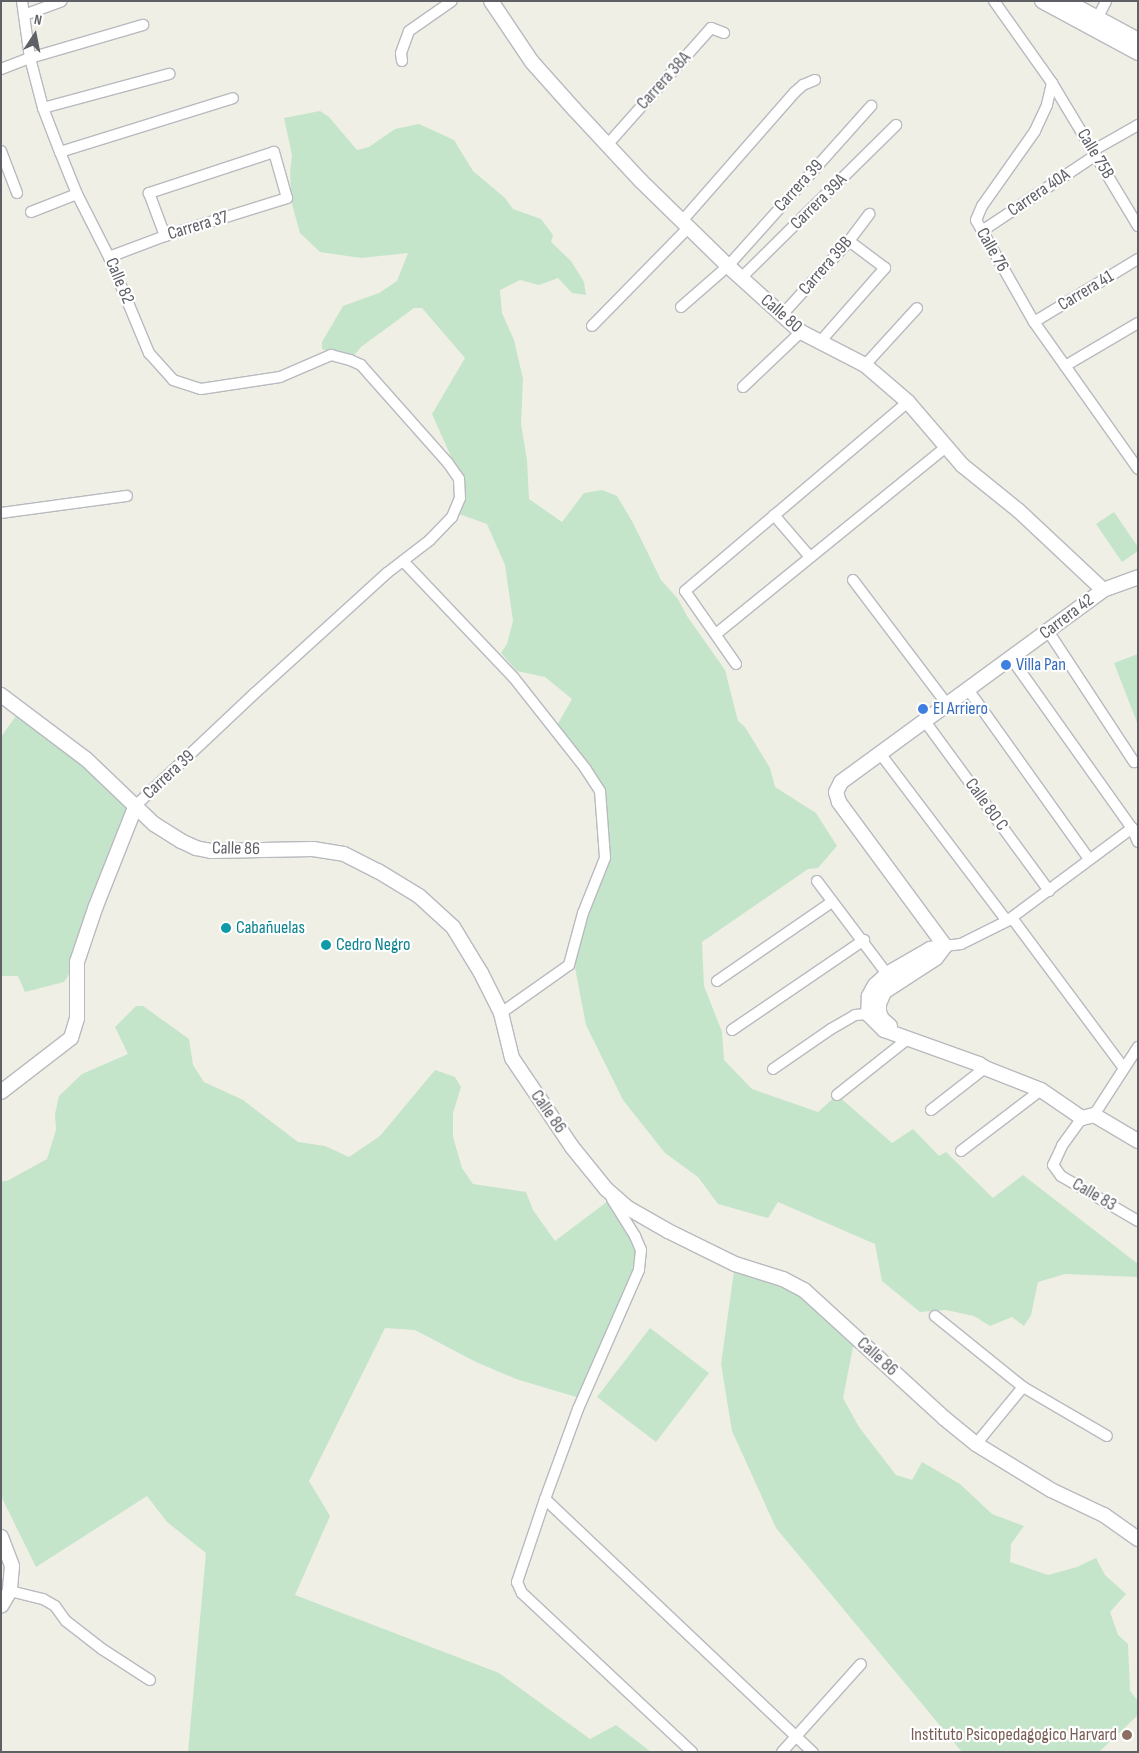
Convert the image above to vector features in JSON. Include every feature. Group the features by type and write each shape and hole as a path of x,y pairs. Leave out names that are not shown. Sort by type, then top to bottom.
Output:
{"main road":[{"name":"Calle 80","path":"491,1 532,62 608,144 728,266 781,316 801,332 819,344 865,365 908,402 945,448 962,465 1019,511 1103,590"},
{"path":"1042,1 1138,53"},
{"path":"1066,1 1096,19 1138,40"},
{"name":"Carrera 42","path":"945,946 838,802 836,792 841,782 879,752 1103,590 1138,577"},
{"name":"Calle 86","path":"1,695 86,759 154,824 196,848 212,851 313,849 344,854 378,871 419,896 453,927 481,973 500,1013 512,1058 516,1066 572,1147 606,1189 628,1208 668,1231 735,1264 783,1279 804,1290 944,1418 976,1444 1051,1490 1104,1515 1138,1539"},
{"name":"Carrera 39","path":"1,1092 71,1038 77,1018 77,962 96,906 136,805"},
{"path":"945,946 930,949 887,974 875,985 869,996 868,1014 884,1030 979,1064 984,1068 1041,1090 1088,1117 1138,1141"},
{"path":"906,1037 882,1019 879,1012 880,999 884,992 894,984 936,958 945,946"},
{"path":"1,1536 12,1566 10,1591 1,1606"}],"street":[{"name":"Calle 82","path":"22,1 30,58 43,108 60,152 77,194 109,257 150,353 173,380 201,389 280,377 331,355 350,360"},
{"path":"24,15 62,1"},
{"path":"402,62 401,52 409,31 452,1"},
{"path":"994,1 1052,82"},
{"path":"1096,19 1106,1"},
{"path":"1,70 30,58 142,25"},
{"name":"Carrera 38A","path":"608,144 711,28 724,33"},
{"path":"43,108 169,74"},
{"path":"592,326 686,224 795,92 803,85 815,80"},
{"name":"Calle 75B","path":"1052,82 1138,226"},
{"name":"Calle 76","path":"1052,82 1047,105 1035,131 976,220 1034,322 1138,469"},
{"path":"60,152 233,98"},
{"name":"Carrera 39","path":"681,308 728,266 871,106"},
{"name":"Carrera 39A","path":"741,278 896,125"},
{"name":"Carrera 40A","path":"982,231 1138,125"},
{"path":"1,151 17,193"},
{"name":"Carrera 37","path":"109,257 165,236 287,198 274,152 149,193 165,236"},
{"path":"31,212 77,194"},
{"name":"Carrera 39B","path":"781,316 849,241 869,214"},
{"path":"819,344 885,268 849,241"},
{"name":"Carrera 41","path":"1034,322 1138,259"},
{"path":"865,365 917,308"},
{"path":"1065,366 1138,323"},
{"path":"743,387 801,332"},
{"name":"Carrera 39","path":"136,805 255,693 403,561 430,540 452,517 460,498 459,479 448,463 361,365 350,360"},
{"path":"736,664 684,591 908,402"},
{"path":"716,634 945,448"},
{"path":"1,513 127,496"},
{"path":"774,515 810,557"},
{"path":"403,561 514,678 586,768 600,790 605,858 583,913 569,965 500,1013"},
{"path":"853,580 946,703"},
{"path":"1048,631 1134,762"},
{"path":"1011,658 1132,828 1138,842"},
{"path":"967,688 1089,859"},
{"name":"Calle 80 C","path":"924,720 1049,891"},
{"path":"879,752 1124,1068"},
{"path":"945,946 961,944 1009,919 1132,828"},
{"path":"817,881 864,940 887,974"},
{"path":"717,981 832,902"},
{"path":"732,1030 864,940"},
{"path":"773,1069 831,1029 855,1015 868,1014"},
{"path":"837,1095 906,1037"},
{"path":"1088,1117 1138,1047"},
{"path":"931,1110 984,1068"},
{"path":"961,1150 1041,1090"},
{"name":"Calle 83","path":"1088,1117 1062,1146 1053,1164 1061,1176 1138,1221"},
{"path":"606,1189 635,1236 641,1250 639,1270 578,1409 517,1582 522,1593 692,1752"},
{"path":"935,1316 1023,1387 1107,1436"},
{"path":"976,1444 1023,1387"},
{"path":"545,1499 814,1752"},
{"path":"10,1591 43,1599 55,1606 66,1621 102,1649 150,1680"},
{"path":"782,1752 861,1664"}],"green space":[{"path":"320,111 329,117 357,150 369,147 395,129 419,124 454,140 473,171 505,198 513,209 541,219 553,235 551,242 571,261 584,282 586,295 572,293 558,278 539,285 520,280 500,290 502,313 514,340 523,379 521,424 527,460 529,499 562,522 584,493 602,490 617,496 633,523 661,580 678,599 687,616 725,670 738,721 745,727 770,768 775,787 816,813 837,846 818,868 808,869 702,942 704,986 722,1032 724,1060 752,1089 818,1112 837,1095 892,1143 913,1129 939,1156 946,1152 993,1198 1023,1175 1138,1264 1138,1277 1065,1274 1038,1282 1031,1315 1024,1326 1012,1317 990,1326 974,1316 946,1310 920,1312 882,1281 875,1244 778,1202 768,1218 718,1204 698,1177 665,1153 623,1100 586,1025 575,968 583,913 605,858 607,795 555,729 572,699 545,677 517,671 501,653 507,644 513,621 505,565 487,524 459,514 465,488 432,414 465,358 422,308 414,308 361,347 350,360 322,349 322,342 343,306 379,293 397,281 408,253 361,258 320,252 300,233 292,204 290,173 292,155 284,118"},
{"path":"1114,512 1138,547 1138,551 1122,562 1096,524"},
{"path":"1138,654 1138,725 1114,663"},
{"path":"18,713 79,759 133,808 77,962 64,982 25,992 18,976 1,976 1,737"},
{"path":"136,1006 143,1006 189,1039 193,1065 204,1082 243,1100 298,1142 325,1146 349,1157 380,1136 435,1070 455,1077 461,1087 453,1113 453,1137 462,1168 473,1184 526,1192 533,1210 555,1241 612,1198 640,1257 583,1399 516,1379 476,1362 415,1330 385,1328 309,1481 330,1516 295,1595 499,1673 590,1739 616,1725 651,1752 188,1752 206,1553 167,1522 147,1496 36,1567 1,1496 1,1181 7,1181 47,1159 56,1130 55,1114 59,1096 82,1074 128,1054 115,1027"},
{"path":"735,1264 804,1290 855,1337 843,1398 859,1427 896,1475 912,1480 922,1462 960,1484 992,1514 1024,1526 1011,1544 1010,1562 1048,1575 1077,1567 1096,1558 1105,1575 1126,1594 1110,1612 1118,1635 1128,1644 1130,1691 1138,1701 1138,1715 1099,1752 962,1752 776,1528 732,1431 721,1364"},
{"path":"650,1328 709,1373 656,1442 597,1397"}],"place":[{"name":"Villa Pan","path":"1006,665"},
{"name":"El Arriero","path":"923,709"},
{"name":"Cabañuelas","path":"226,928"},
{"name":"Cedro Negro","path":"326,945"},
{"name":"Instituto Psicopedagogico Harvard","path":"1127,1735"}]}
